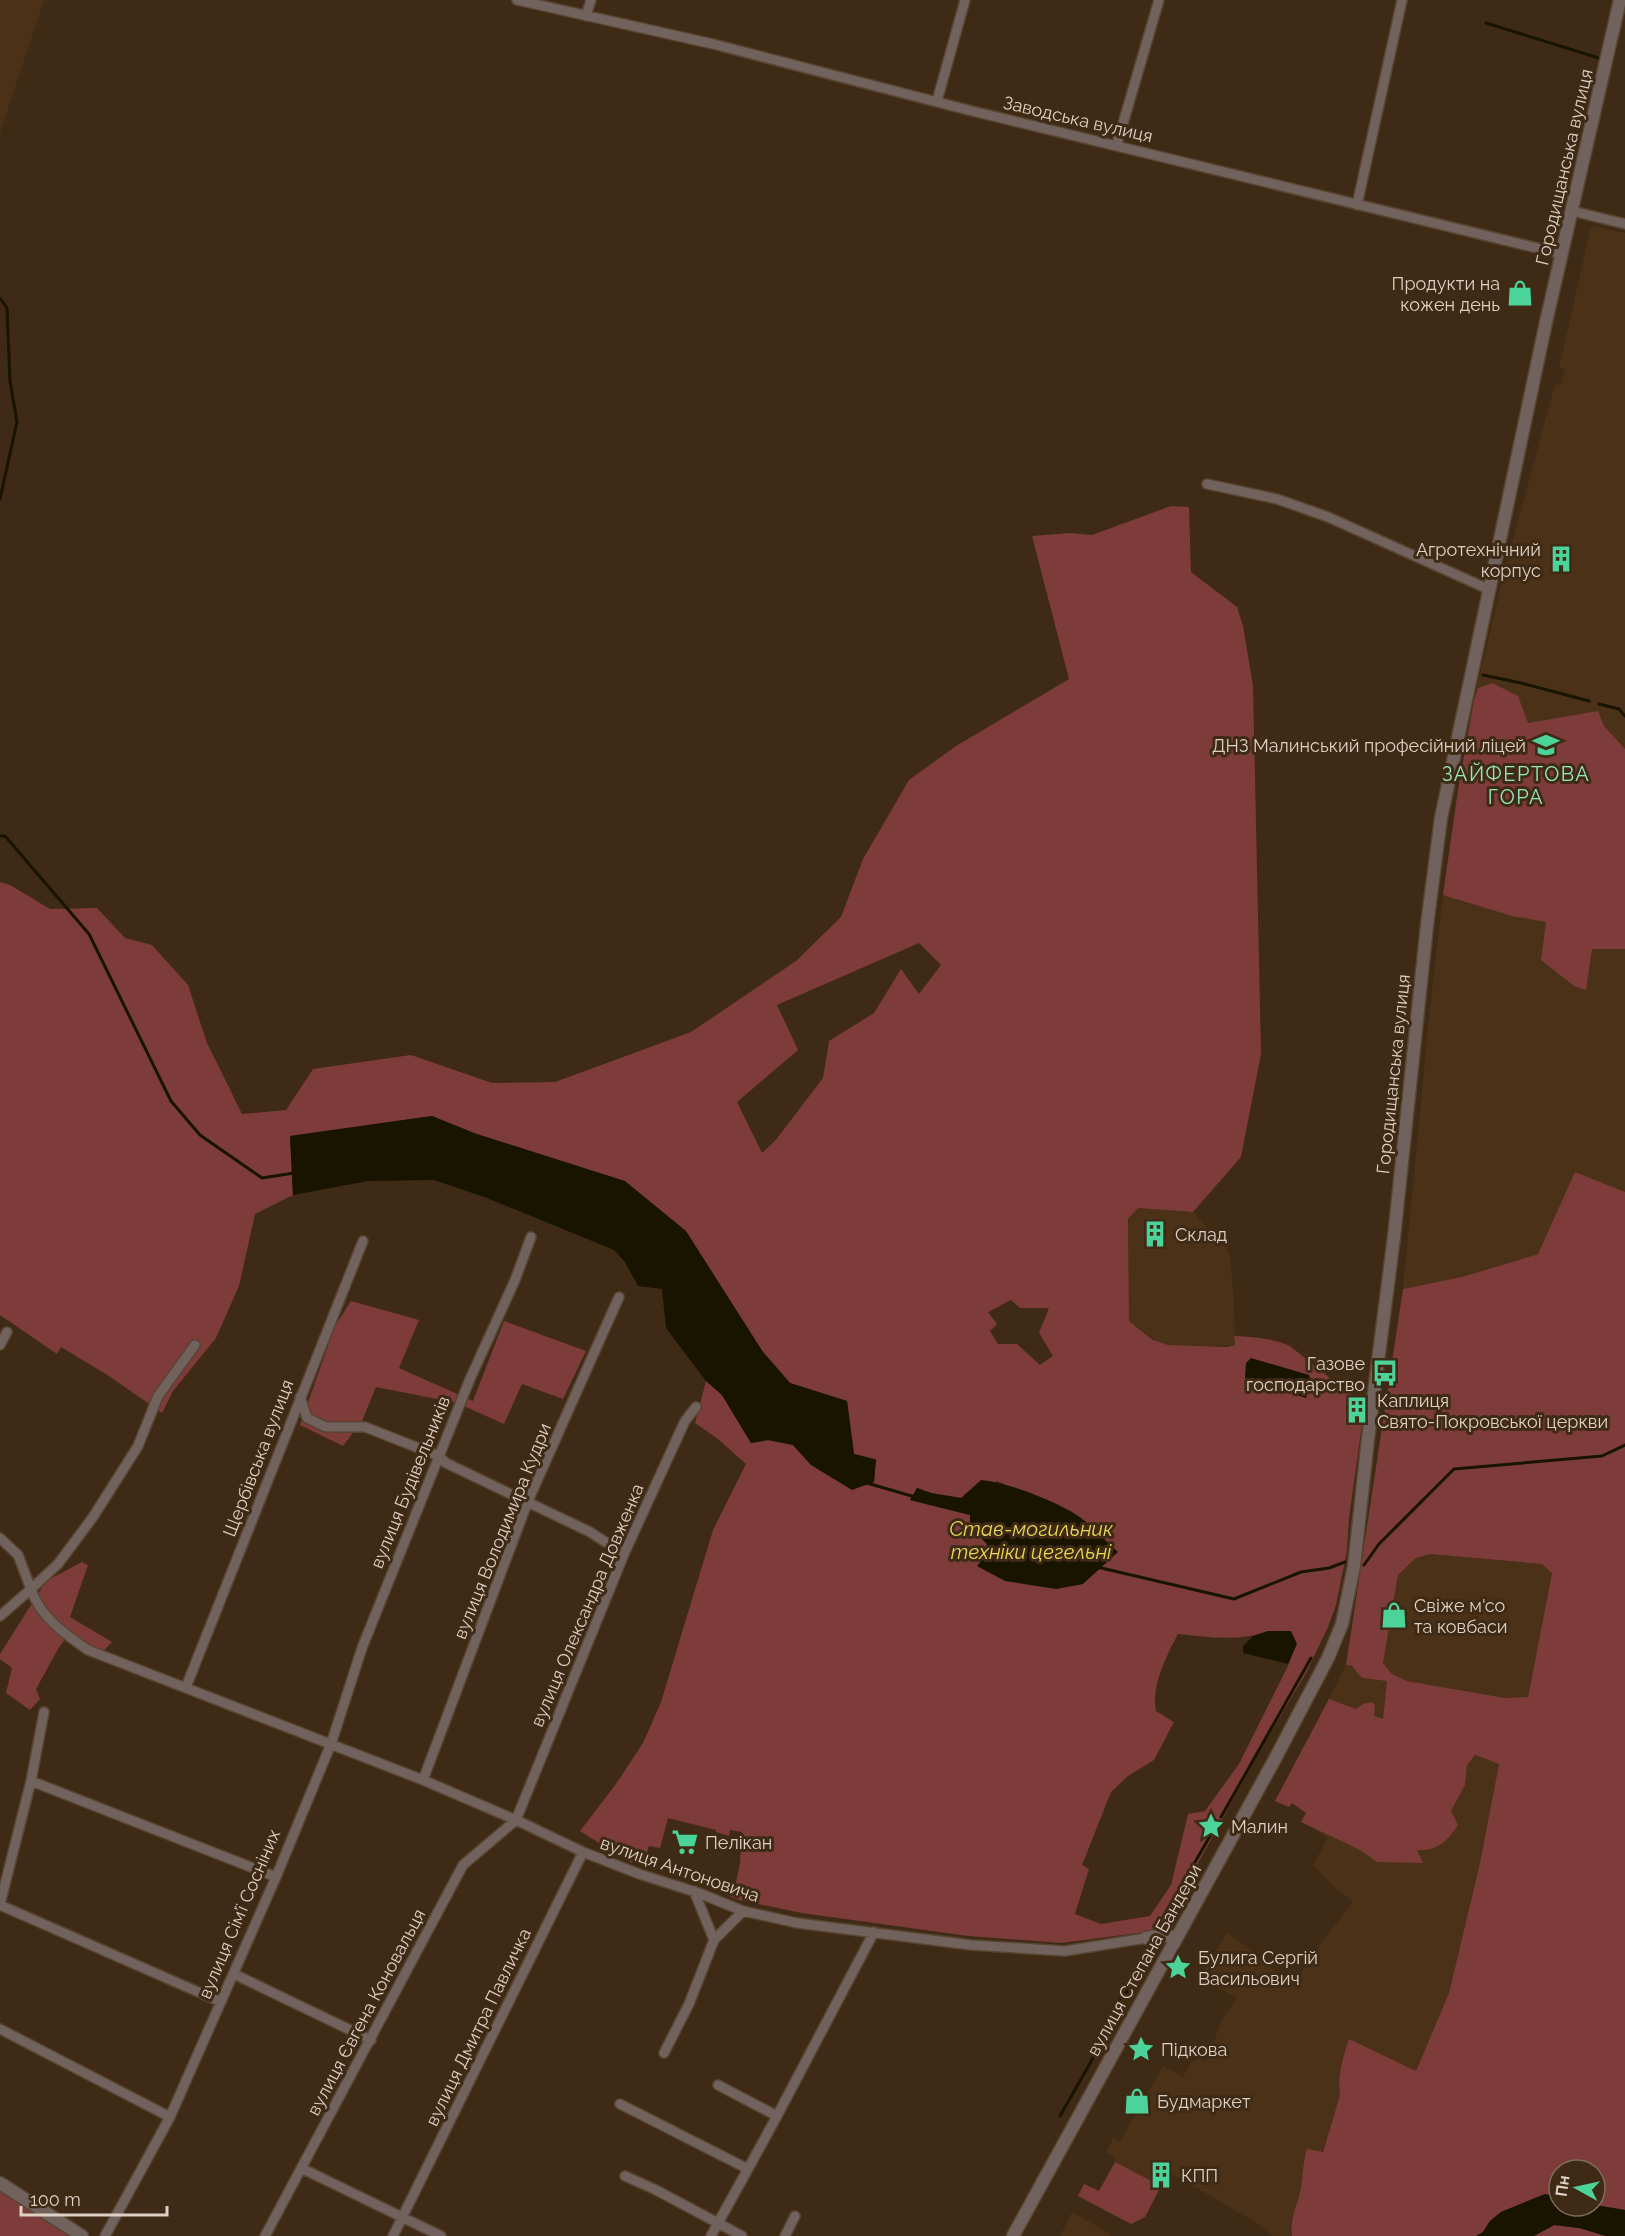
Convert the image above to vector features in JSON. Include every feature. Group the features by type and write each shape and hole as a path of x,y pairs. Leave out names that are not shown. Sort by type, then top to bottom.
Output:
{"street":[{"name":"Заводська вулиця","path":"517,0 713,44 1562,254"},
{"path":"586,16 591,0"},
{"path":"937,101 965,0"},
{"path":"1117,144 1159,0"},
{"path":"1357,205 1402,0"},
{"name":"Городищанська вулиця","path":"1354,1566 1395,1229 1436,850 1445,791 1620,0"},
{"path":"1572,211 1625,224"},
{"path":"1207,484 1277,499 1328,517 1488,589"},
{"name":"вулиця Будівельників","path":"331,1743 362,1648 470,1379 515,1280 531,1237"},
{"name":"Щербівська вулиця","path":"186,1687 363,1241"},
{"name":"вулиця Володимира Кудри","path":"423,1780 528,1501 619,1297"},
{"path":"0,1345 7,1332"},
{"path":"0,1616 58,1564 93,1517 138,1446 158,1396 195,1345"},
{"path":"300,1397 307,1418 326,1426 365,1427 439,1456 446,1463 590,1532 624,1554"},
{"name":"вулиця Олександра Довженка","path":"516,1820 624,1554 685,1421 696,1407"},
{"path":"0,1538 18,1554 37,1603 52,1621 88,1650 331,1743"},
{"name":"вулиця Степана Бандери","path":"1013,2236 1328,1658 1342,1624 1354,1566"},
{"path":"44,1712 32,1781 0,1905 221,2002"},
{"name":"вулиця Антоновича","path":"331,1743 516,1820 583,1852 639,1874 694,1891 743,1911 797,1923 951,1943 1065,1951 1146,1938"},
{"name":"вулиця Сім’ї Сосніних","path":"105,2236 170,2117 276,1877 331,1743"},
{"path":"32,1781 276,1877"},
{"name":"вулиця Євгена Коновальця","path":"265,2236 463,1865 516,1820"},
{"name":"вулиця Дмитра Павличка","path":"393,2236 583,1852"},
{"path":"694,1891 714,1940"},
{"path":"664,2053 689,2004 714,1940 743,1911"},
{"path":"711,2236 874,1932"},
{"path":"1146,1938 1164,1935 1176,1938"},
{"path":"234,1974 371,2040"},
{"path":"0,2029 170,2117"},
{"path":"718,2085 777,2116"},
{"path":"620,2104 748,2169"},
{"path":"301,2168 441,2236"},
{"path":"625,2176 742,2236"},
{"path":"5,2186 82,2236"},
{"path":"785,2236 795,2216"}],"shaded area":[{"path":"0,0 44,0 0,133"},
{"name":"ДНЗ Малинський професійний ліцей","path":"1591,226 1625,233 1625,1192 1575,1173 1538,1254 1462,1277 1403,1289 1430,1008 1458,790 1474,700 1505,569 1555,384 1561,385 1565,369 1559,368"},
{"path":"1171,506 1189,507 1191,572 1237,607 1243,626 1253,686 1261,1054 1241,1157 1193,1212 1138,1208 1128,1219 1129,1321 1153,1340 1168,1345 1227,1347 1235,1345 1234,1336 1262,1338 1283,1343 1290,1346 1362,1404 1364,1410 1349,1518 1347,1551 1336,1605 1306,1673 1262,1747 1161,1930 1061,1943 968,1936 802,1913 739,1900 719,1892 717,1883 735,1887 740,1864 742,1832 730,1830 729,1836 716,1832 716,1830 668,1818 660,1848 649,1846 643,1865 629,1862 580,1831 616,1784 643,1743 661,1702 713,1530 746,1464 718,1439 695,1423 706,1381 722,1395 751,1443 768,1440 793,1445 811,1465 874,1482 876,1459 854,1454 847,1401 790,1383 763,1352 474,1133 432,1116 290,1136 293,1195 255,1214 239,1286 216,1338 173,1391 162,1413 109,1376 61,1347 57,1354 0,1315 0,882 10,885 50,909 97,908 125,938 152,945 188,985 207,1043 242,1114 286,1110 313,1069 411,1055 492,1083 555,1082 691,1032 796,961 841,917 863,859 909,780 956,746 1069,679 1032,536 1070,533 1092,535","holes":["919,943 941,965 919,994 901,969 874,1013 829,1041 823,1078 775,1141 762,1153 737,1102 798,1050 777,1005","1011,1300 1020,1308 1049,1308 1039,1333 1053,1356 1040,1365 1017,1344 998,1344 990,1331 997,1324 988,1312","997,1481 1033,1494 985,1556 987,1544 970,1527 970,1515 910,1500 917,1488 961,1498","1268,1631 1296,1644 1288,1666 1239,1764 1205,1811 1188,1814 1171,1885 1150,1916 1101,1924 1075,1914 1089,1869 1082,1865 1111,1792 1128,1776 1154,1760 1174,1722 1156,1711 1155,1701 1161,1672 1178,1634 1223,1638"]},
{"path":"1492,683 1518,696 1528,723 1598,711 1604,726 1625,749 1625,949 1592,949 1586,990 1574,986 1541,960 1546,922 1512,916 1443,895 1474,700 1478,688"},
{"path":"1575,1172 1625,1192 1625,2210 1607,2207 1607,2158 1547,2158 1547,2194 1501,2212 1490,2221 1483,2232 1476,2236 1292,2236 1293,2218 1301,2188 1307,2149 1323,2152 1340,2095 1340,2074 1349,2039 1416,2071 1449,1993 1480,1863 1499,1764 1475,1755 1467,1765 1465,1785 1451,1811 1458,1825 1441,1844 1430,1849 1417,1850 1423,1863 1377,1862 1360,1850 1301,1822 1306,1813 1292,1803 1289,1807 1275,1801 1329,1699 1356,1709 1372,1702 1375,1705 1374,1716 1383,1719 1387,1681 1362,1678 1352,1666 1346,1665 1403,1289 1462,1277 1538,1254","holes":["1430,1554 1542,1564 1552,1573 1528,1697 1505,1698 1407,1681 1392,1674 1383,1663 1398,1575 1416,1558"]},
{"path":"1137,1208 1193,1212 1226,1248 1230,1257 1235,1345 1200,1347 1167,1345 1158,1342 1129,1321 1128,1219"},
{"path":"351,1301 419,1320 399,1368 473,1401 504,1321 586,1351 563,1399 522,1384 504,1424 457,1403 376,1387 362,1421 343,1446 300,1425 335,1326"},
{"path":"1430,1554 1543,1564 1552,1573 1528,1697 1505,1698 1407,1681 1392,1674 1383,1663 1398,1575 1416,1558"},
{"path":"82,1562 88,1565 70,1617 112,1642 104,1650 93,1647 71,1631 58,1649 36,1689 40,1699 30,1710 6,1693 12,1668 0,1659 0,1654 46,1581"},
{"path":"1346,1665 1388,1677 1383,1719 1499,1764 1480,1863 1449,1993 1416,2071 1349,2040 1344,2052 1340,2095 1322,2153 1301,2188 1290,2226 1292,2236 1273,2236 1260,2225 1169,2172 1161,2186 1113,2161 1115,2157 1106,2152 1113,2138 1120,2141 1163,2066 1183,2077 1192,2060 1196,2061 1198,2058 1204,2061 1210,2053 1221,2022 1237,1997 1199,1979 1227,1933 1246,1946 1292,1986 1321,1943 1353,1902 1313,1865 1328,1837 1301,1822 1315,1796 1287,1782"},
{"path":"1115,2162 1161,2186 1145,2217 1131,2224 1078,2196 1084,2184 1099,2191"},
{"path":"0,2184 81,2236 0,2236"},
{"path":"1072,2212 1106,2231 1111,2236 1060,2236"},
{"path":"1554,2225 1579,2228 1606,2236 1534,2236"}],"water":[{"path":"432,1116 474,1133 625,1181 686,1231 763,1352 790,1383 847,1401 854,1454 876,1460 874,1482 852,1490 811,1465 793,1445 768,1440 751,1443 722,1395 706,1381 666,1328 662,1289 638,1286 625,1262 614,1250 487,1198 434,1180 368,1181 293,1195 290,1136"},
{"path":"1251,1358 1309,1375 1312,1383 1306,1398 1245,1378 1246,1363"},
{"name":"Став-могильник техніки цегельні","path":"981,1480 1015,1488 1063,1507 1084,1521 1118,1552 1083,1584 1056,1589 1005,1581 977,1566 985,1556 987,1544 970,1527 970,1515 910,1500 917,1488 961,1498"},
{"path":"1268,1631 1291,1631 1297,1644 1288,1664 1243,1653 1243,1646 1253,1636"},
{"path":"1545,2194 1547,2194 1547,2218 1607,2218 1607,2207 1625,2210 1625,2236 1606,2236 1579,2228 1554,2225 1534,2236 1476,2236 1483,2232 1490,2221 1501,2212"}],"waterway":[{"path":"1486,23 1602,59"},
{"path":"0,298 7,308 10,381 17,422 0,499"},
{"path":"1483,675 1589,701"},
{"path":"1599,704 1619,709 1625,716"},
{"path":"0,836 5,836 89,934 171,1101 200,1135 262,1178 294,1173"},
{"path":"1364,1565 1379,1544 1454,1469 1602,1456 1625,1445"},
{"path":"867,1483 915,1497"},
{"path":"1097,1567 1234,1599 1301,1572 1329,1568 1345,1562"},
{"path":"1221,1817 1311,1658"},
{"path":"1155,1931 1213,1831"},
{"path":"1060,2116 1097,2051 1103,2034 1120,1999 1127,1992 1145,1952"}],"place":[{"name":"Продукти на кожен день","path":"1520,293"},
{"name":"Агротехнічний корпус","path":"1561,559"},
{"name":"ДНЗ Малинський професійний ліцей","path":"1546,745"},
{"name":"Склад","path":"1155,1234"},
{"name":"Газове господарство","path":"1385,1373"},
{"name":"Каплиця Свято-Покровської церкви","path":"1357,1410"},
{"name":"Свіже м'со та ковбаси","path":"1394,1615"},
{"name":"Малин","path":"1211,1826"},
{"name":"Пелікан","path":"685,1842"},
{"name":"Булига Сергій Васильович","path":"1178,1967"},
{"name":"Підкова","path":"1141,2049"},
{"name":"Будмаркет","path":"1137,2101"},
{"name":"КПП","path":"1161,2175"}],"district":[{"name":"ЗАЙФЕРТОВА ГОРА","path":"1516,786"}]}
